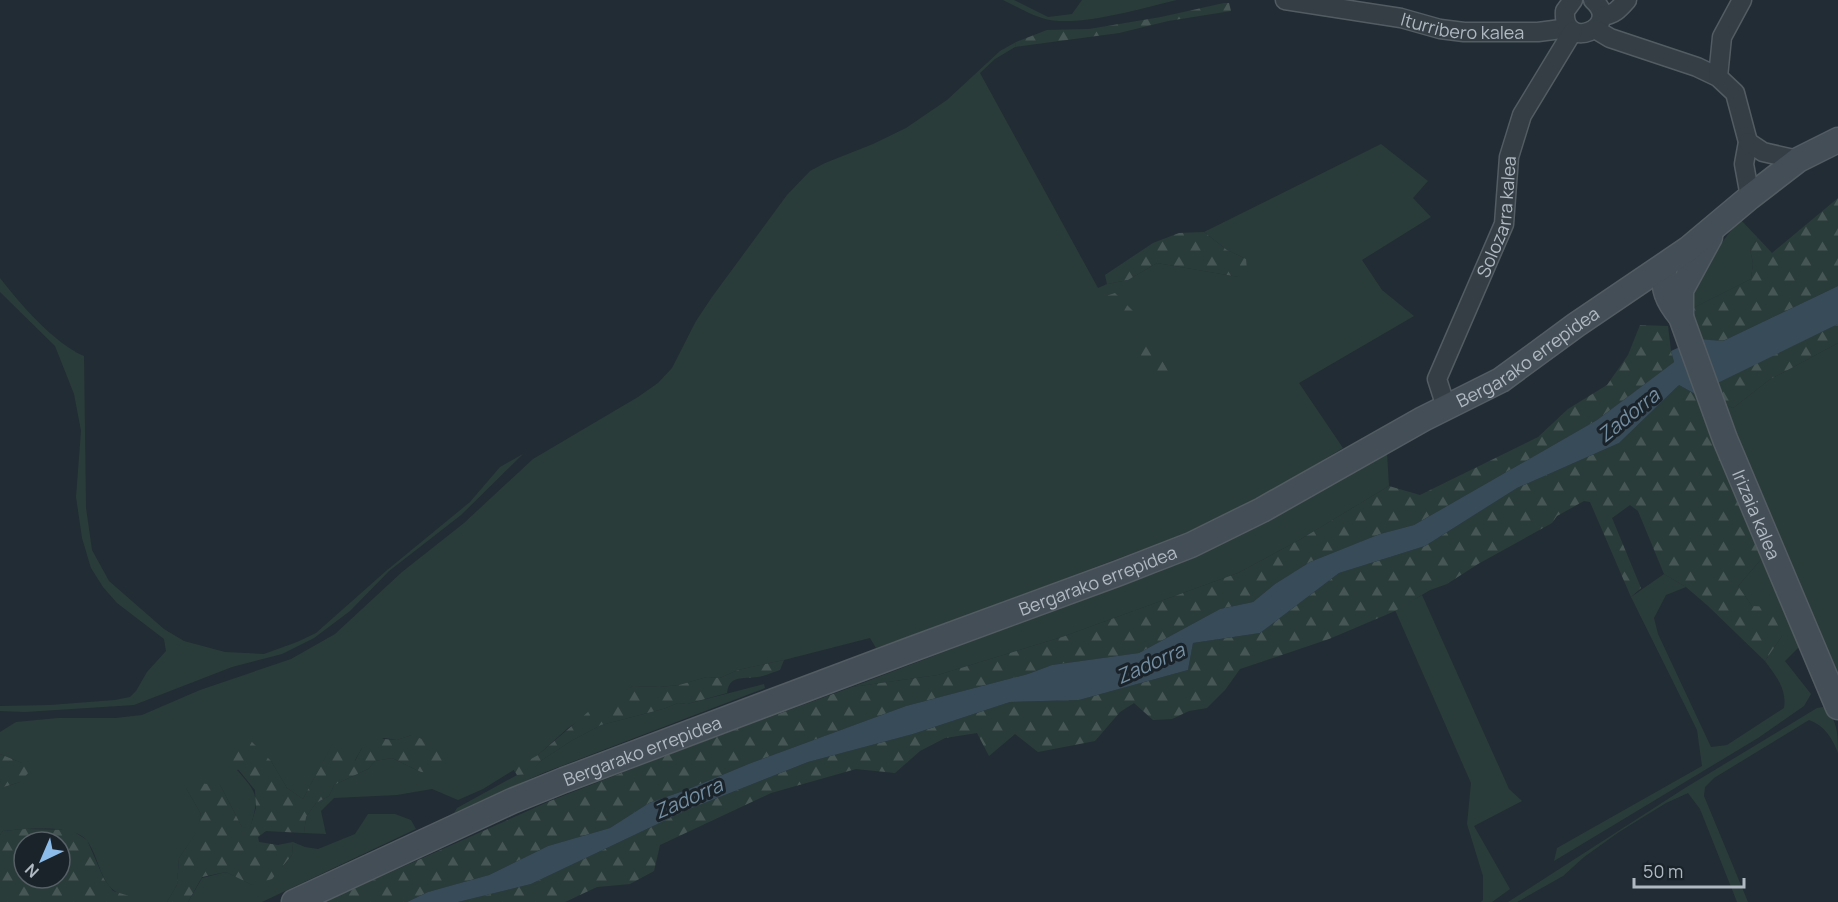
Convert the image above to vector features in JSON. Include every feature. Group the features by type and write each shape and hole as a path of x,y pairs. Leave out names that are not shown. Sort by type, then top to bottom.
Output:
{"street":[{"name":"Iturribero kalea","path":"1285,0 1401,18 1464,32 1538,32 1571,29 1584,34 1597,15"},
{"path":"1571,29 1566,23 1565,11 1573,0"},
{"path":"1627,0 1617,11 1609,15 1597,15 1610,38 1697,66 1718,77 1735,93 1748,142 1743,164 1749,197"},
{"path":"1718,77 1722,37 1742,0"},
{"name":"Solozarra kalea","path":"1446,407 1437,379 1504,224 1509,158 1522,115 1571,29"},
{"name":"Bergarako errepidea","path":"294,902 512,801 1191,545 1262,510 1446,407 1501,380 1576,325 1664,267 1798,160 1838,140"},
{"path":"1748,142 1764,152 1798,160"},
{"path":"1627,292 1648,287 1674,292 1714,228"},
{"name":"Irizaia kalea","path":"1664,267 1674,292 1669,302 1681,317 1725,439 1838,708"}],"green space":[{"path":"1003,0 1014,0 1048,17 1072,14 1082,0 1177,0 1109,16 1056,21 1042,18"},
{"path":"1229,3 1231,11 1168,21 1119,33 1015,47 1016,42 1047,30 1089,29 1161,17"},
{"path":"1016,42 1015,47 995,59 980,73 1098,288 1128,280 1157,263 1239,277 1246,259 1227,250 1204,232 1381,144 1428,181 1413,198 1431,217 1362,260 1382,290 1414,316 1299,383 1343,448 1275,489 1186,533 876,648 870,638 738,670 720,678 707,677 679,685 660,687 633,686 568,728 538,755 483,789 458,800 432,789 397,795 334,798 321,811 326,834 304,833 306,817 316,803 329,796 334,785 368,769 375,761 392,758 421,772 412,735 397,740 384,738 362,748 354,762 334,742 303,799 287,788 271,761 237,770 250,785 255,796 255,809 250,829 242,827 220,785 186,788 201,814 197,832 179,858 177,885 167,902 140,902 114,891 107,883 88,842 72,830 12,830 3,831 0,835 0,781 5,787 20,782 22,763 0,754 0,732 16,722 142,715 200,690 291,659 335,634 402,572 464,523 533,459 658,383 672,368 696,321 712,297 787,195 810,171 906,128 947,100 1000,51"},
{"path":"1838,198 1838,286 1723,341 1702,340 1691,309 1751,279 1753,263 1750,249 1758,238 1772,253"},
{"path":"1740,219 1758,238 1750,249 1753,263 1751,279 1691,309 1694,288 1700,276"},
{"path":"1204,232 1227,250 1246,259 1247,270 1239,277 1157,263 1128,280 1107,284 1105,275 1153,243 1179,233"},
{"path":"0,278 50,333 84,356 86,508 92,550 109,581 164,629 184,641 225,652 264,654 316,633 386,571 470,502 500,467 523,454 461,515 389,571 350,611 314,638 282,654 232,667 134,705 25,712 0,711 0,706 50,705 130,697 147,672 166,651 164,639 117,603 91,568 82,538 76,497 81,431 74,394 55,346 0,292"},
{"path":"1115,293 1134,312 1129,328 1121,325 1105,302 1106,296"},
{"path":"1838,324 1838,343 1769,380 1733,408 1726,405 1718,381"},
{"path":"1640,325 1668,326 1674,362 1597,420 1414,525 1380,534 1310,562 1275,584 1253,602 1220,609 1139,653 1052,665 1028,674 906,706 649,803 610,828 548,846 489,875 428,892 407,902 324,902 550,801 852,687 938,675 1062,637 1238,573 1301,539 1389,486 1420,495 1538,437 1568,409 1607,385 1628,355"},
{"path":"1149,339 1171,375 1171,383 1163,385 1137,350 1140,342"},
{"path":"1838,343 1838,676 1762,502 1726,405 1733,408 1769,380"},
{"path":"1679,385 1695,394 1713,443 1719,442 1763,557 1738,586 1752,606 1771,607 1782,636 1765,661 1707,605 1686,587 1664,574 1638,511 1630,505 1612,518 1641,588 1631,597 1590,502 1584,501 1557,516 1552,523 1447,584 1430,590 1395,611 1329,639 1240,669 1225,690 1207,708 1189,711 1172,719 1153,720 1134,703 1120,712 1095,741 1038,752 1015,734 989,756 977,733 945,738 920,751 895,773 856,769 771,793 660,845 654,871 630,884 597,887 565,902 458,902 531,884 687,810 808,762 913,734 1010,702 1079,700 1188,670 1193,643 1260,633 1339,573 1425,546 1517,488 1619,443"},
{"path":"1387,453 1389,486 1301,539 1238,573 1062,637 938,675 852,687 1159,572 1254,525"},
{"path":"1763,557 1801,645 1785,661 1811,694 1804,706 1758,738 1554,861 1557,848 1702,766 1697,730 1631,597 1664,574 1686,587 1666,595 1654,618 1658,634 1711,747 1727,745 1784,708 1782,689 1777,677 1765,661 1782,636 1752,606 1738,586"},
{"path":"1422,595 1509,789 1522,801 1474,826 1510,889 1492,902 1481,902 1483,900 1483,876 1467,824 1471,783 1395,610"},
{"path":"784,660 780,670 733,681 727,693 687,704 678,703 601,725 542,760 529,774 517,775 513,769 538,755 588,712 633,686 660,687 679,685 707,677 720,678 738,670"},
{"path":"764,684 765,688 543,773 454,813 457,808 517,775 529,773 542,760 601,725 678,703 687,704"},
{"path":"1823,707 1834,722 1838,753 1827,733 1809,720 1714,778 1705,787 1704,796 1748,902 1737,902 1700,809 1688,793 1666,803 1619,832 1584,857 1563,876 1517,902 1508,902 1685,788 1817,708"},
{"path":"412,735 436,745 447,762 443,773 421,772 392,758 375,761 368,769 334,785 329,796 316,803 306,817 304,833 266,831 258,837 259,842 278,845 293,842 292,855 272,879 252,885 226,872 202,877 188,902 167,902 177,885 179,858 196,833 201,814 186,788 196,783 220,785 242,827 250,828 256,808 255,790 225,753 232,738 250,740 271,761 287,788 303,799 334,741 352,749 355,761 371,738 397,740"},
{"path":"0,754 22,763 30,771 20,782 4,787 0,781"},
{"path":"368,814 395,814 411,820 416,829 262,902 188,902 202,878 226,872 252,885 284,865 292,855 293,842 318,849 355,834"},
{"path":"25,829 71,830 14,830"},
{"path":"12,830 12,890 72,890 72,831 87,840 104,879 113,891 136,898 140,902 0,902 0,835 3,831"}],"water":[{"name":"Zadorra","path":"1838,286 1838,324 1695,394 1679,385 1619,443 1517,488 1425,546 1339,573 1260,633 1193,643 1188,670 1079,700 1010,702 913,734 808,762 687,810 531,884 458,902 407,902 428,892 489,875 548,846 610,828 649,803 906,706 1028,674 1052,665 1139,653 1220,609 1253,602 1275,584 1310,562 1380,534 1414,525 1597,420 1674,362 1671,351 1697,339 1723,341"}]}
